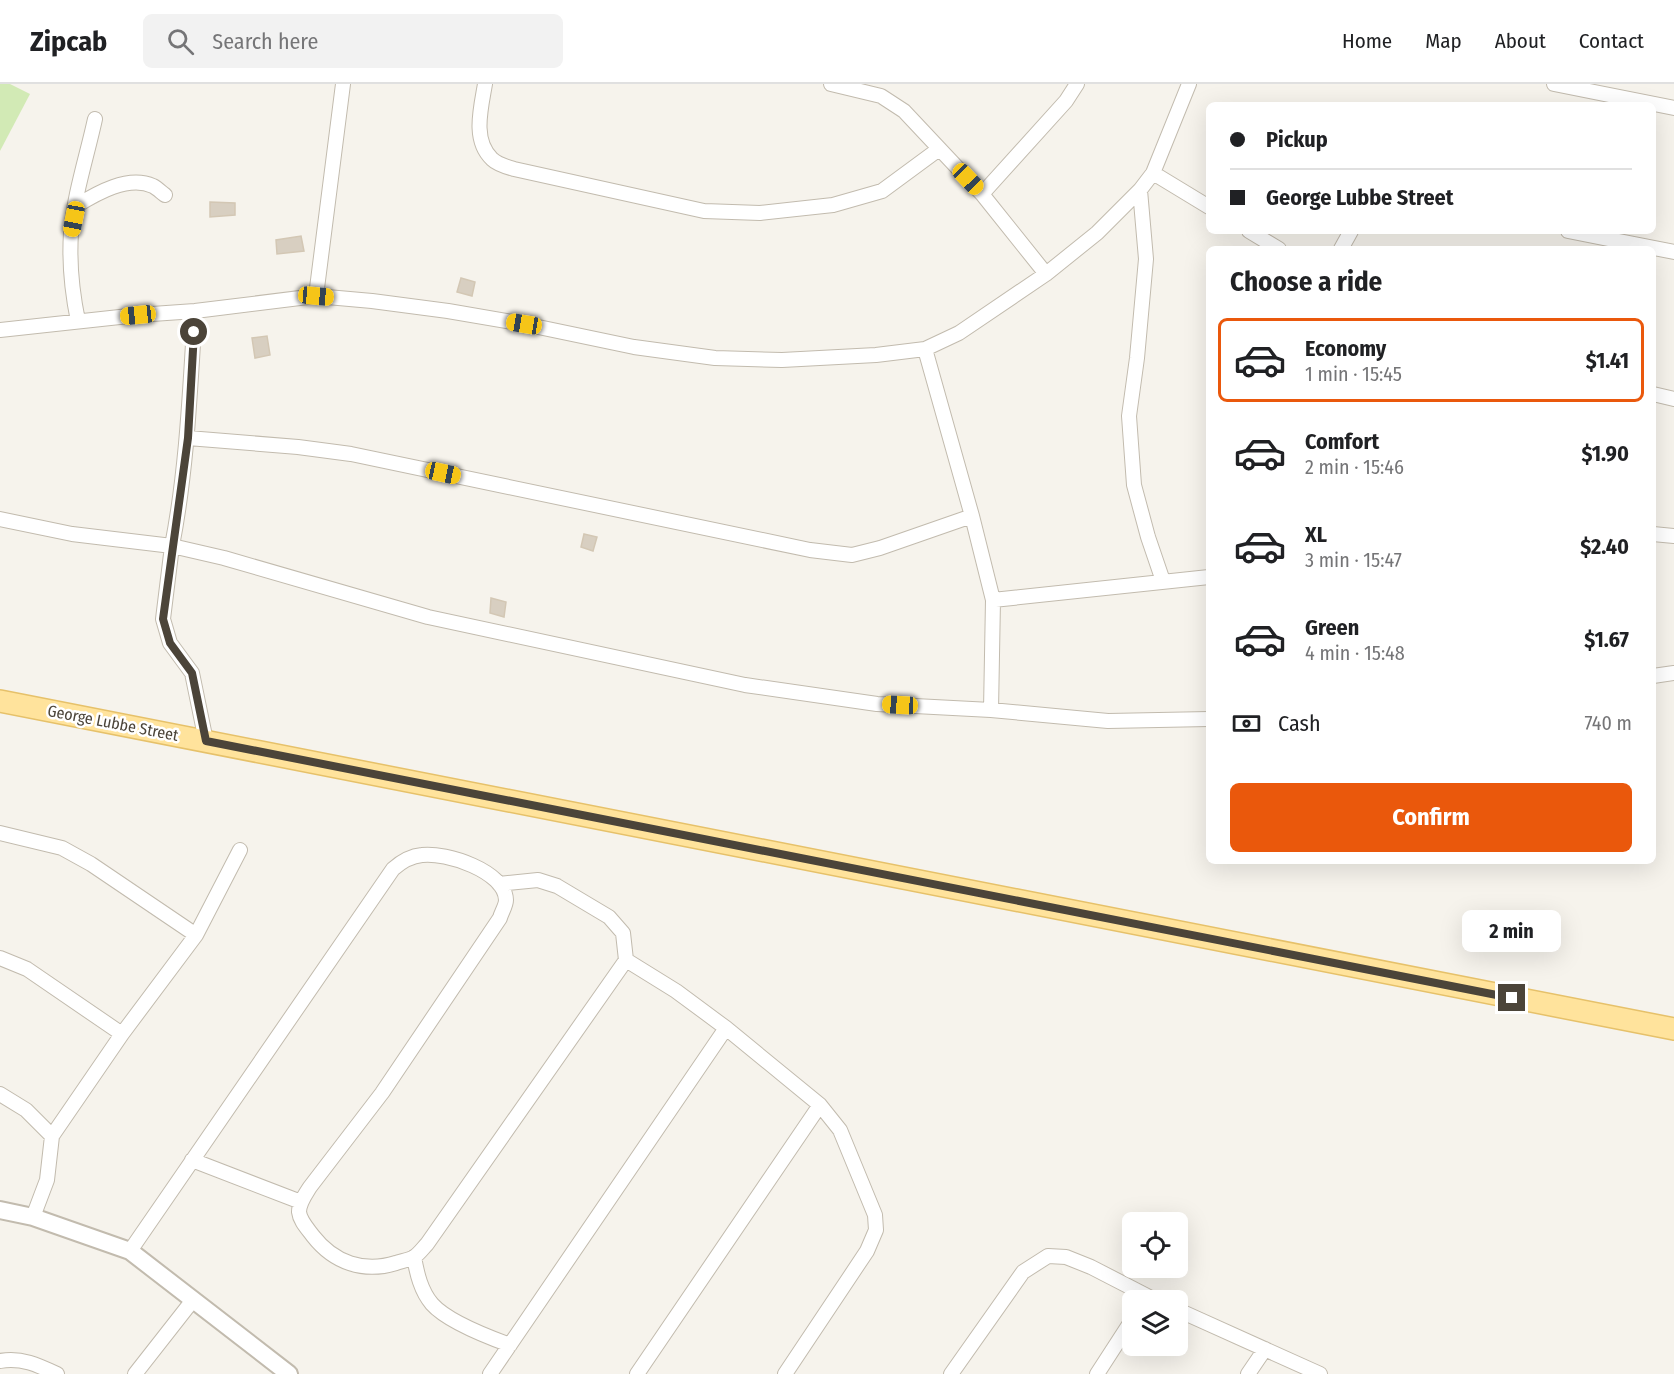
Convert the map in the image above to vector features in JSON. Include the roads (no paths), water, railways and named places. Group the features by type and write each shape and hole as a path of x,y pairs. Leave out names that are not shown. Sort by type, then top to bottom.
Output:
{"main road":[{"name":"George Lubbe Street","path":"0,701 1674,1029"}],"street":[{"path":"316,296 343,84"},
{"path":"485,84 478,127 484,148 492,160 514,169 704,212 760,213 804,210 855,199 882,191 939,149"},
{"path":"831,84 881,96 904,111 982,194 1046,274"},
{"path":"982,194 1066,101 1077,84"},
{"path":"0,330 195,311 316,296 448,311 634,347 715,358 782,360 876,355 925,349 959,333 1046,274 1097,233 1140,190 1153,173 1189,84"},
{"path":"1554,84 1644,102"},
{"path":"1656,104 1674,108"},
{"path":"78,321 71,273 71,232 94,119"},
{"path":"1153,173 1206,205"},
{"path":"76,206 114,187 134,183 153,186 165,195"},
{"path":"1140,190 1146,259 1129,416 1134,485 1163,581"},
{"path":"1254,234 1274,246"},
{"path":"1583,234 1644,246"},
{"path":"1656,248 1674,252"},
{"path":"195,311 188,438 163,619 170,643 192,673 206,741"},
{"path":"925,349 993,600 991,710"},
{"path":"1656,395 1674,399"},
{"path":"188,438 351,454 810,550 852,555 880,548 972,516"},
{"path":"0,519 72,534 172,546 224,558 428,617 746,685 877,704 991,710 1108,721 1206,719"},
{"path":"1656,534 1674,536"},
{"path":"993,600 1206,577"},
{"path":"1656,676 1674,673"},
{"path":"0,833 63,848 91,864 196,935"},
{"path":"33,1216 47,1180 52,1136 122,1034 196,935 240,850"},
{"path":"130,1251 393,869 405,860 422,855 447,856 486,873 499,884 506,901 500,918 382,1093 322,1171 301,1202 299,1213 310,1233 333,1256 349,1264 369,1268 414,1257 441,1226 626,960 623,933 609,917 557,886 538,880 499,884"},
{"path":"0,958 27,969 122,1034"},
{"path":"626,960 676,991 726,1028 820,1105 840,1130 874,1215 876,1230 867,1251 785,1374"},
{"path":"490,1374 726,1028"},
{"path":"0,1094 26,1110 52,1136"},
{"path":"637,1374 820,1105"},
{"path":"192,1160 301,1202"},
{"path":"0,1210 33,1216 130,1251 288,1374"},
{"path":"951,1374 1023,1272 1048,1256 1066,1257 1091,1267 1133,1290"},
{"path":"414,1257 421,1287 433,1305 477,1333 510,1346"},
{"path":"135,1374 193,1300"},
{"path":"1188,1314 1320,1374"},
{"path":"1097,1374 1122,1335"},
{"path":"1248,1374 1265,1349"},
{"path":"0,1361 19,1360 36,1364 57,1374"}]}
